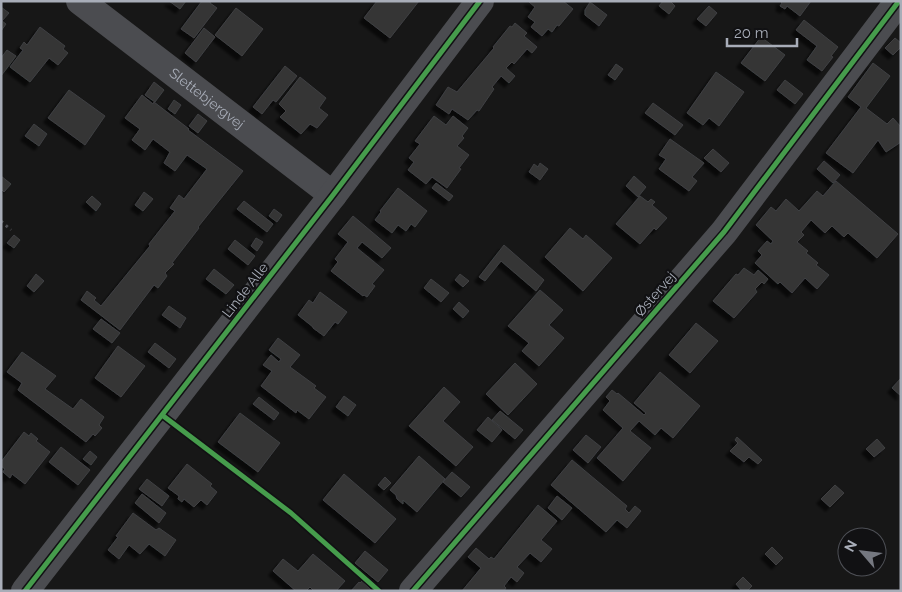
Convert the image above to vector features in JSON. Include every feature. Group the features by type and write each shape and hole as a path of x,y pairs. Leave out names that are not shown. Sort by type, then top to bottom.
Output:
{"street":[{"name":"Slettebjergvej","path":"80,1 333,195"},
{"name":"Linde Alle","path":"25,591 333,195 480,1"},
{"name":"Østervej","path":"414,591 724,232 899,1"}],"path":[{"path":"1,221 11,230"}],"building":[{"path":"169,1 186,1 180,9"},
{"path":"202,1 211,1 210,3 217,8 194,38 181,29"},
{"path":"377,1 419,1 390,38 364,18"},
{"path":"529,1 563,1 573,9 559,26 557,25 552,32 548,29 542,36 531,27 535,22 528,17 535,7"},
{"path":"663,1 670,1 675,6 669,14 659,6"},
{"path":"780,1 811,1 800,16 787,6 785,9 780,6 782,3"},
{"path":"590,2 607,15 599,26 585,15 585,10"},
{"path":"709,6 717,13 706,26 697,19"},
{"path":"1,7 9,13 2,21 6,24 1,31"},
{"path":"236,8 263,29 242,56 215,35"},
{"path":"804,20 838,47 822,71 807,60 817,46 796,30"},
{"path":"515,23 527,33 524,36 537,47 532,53 527,49 514,64 512,62 506,68 515,76 509,83 501,76 492,87 494,89 479,111 477,110 468,120 452,109 449,114 436,105 448,87 457,92 510,26 512,27"},
{"path":"40,27 65,46 63,49 68,53 58,65 49,58 30,82 10,67 23,50 20,48 24,42 27,45"},
{"path":"204,28 215,37 196,62 185,53"},
{"path":"761,37 785,55 765,81 741,63"},
{"path":"895,38 901,43 901,47 893,55 885,48"},
{"path":"7,50 16,56 1,76 1,58"},
{"path":"873,63 890,76 866,108 887,124 893,118 901,127 901,142 886,152 878,140 853,173 826,153 861,107 848,97"},
{"path":"616,64 623,69 615,80 608,75"},
{"path":"285,66 297,76 276,102 273,100 262,114 253,107"},
{"path":"716,72 744,92 719,126 709,118 703,125 687,113"},
{"path":"300,77 326,98 319,108 328,115 317,128 310,124 301,134 280,117 286,111 279,104"},
{"path":"785,80 803,94 795,104 777,90"},
{"path":"154,82 164,90 155,102 145,95"},
{"path":"69,90 105,116 85,145 48,118"},
{"path":"142,95 153,104 154,102 243,171 198,227 172,263 174,264 165,273 167,276 158,288 154,285 120,330 81,300 87,291 96,298 94,300 101,306 150,246 149,244 175,211 170,208 179,195 184,199 207,169 187,155 175,171 164,163 170,152 153,139 145,150 132,140 140,129 125,118"},
{"path":"174,100 181,105 175,114 168,109"},
{"path":"653,103 683,125 675,135 645,113"},
{"path":"198,114 207,121 198,133 189,126"},
{"path":"434,116 446,125 453,116 468,128 462,136 464,138 457,146 469,155 447,188 432,177 426,184 408,170 414,162 409,158 420,144 415,141"},
{"path":"34,124 47,134 39,146 25,136"},
{"path":"670,139 704,163 692,177 697,181 689,191 659,169 666,159 659,155"},
{"path":"713,149 729,163 721,172 704,158"},
{"path":"824,161 840,175 833,183 817,169"},
{"path":"540,163 548,169 540,180 529,172 534,164 538,167"},
{"path":"1,176 11,184 4,192 1,189"},
{"path":"634,176 646,187 638,197 626,186"},
{"path":"836,181 898,234 877,258 848,233 844,237 832,226 825,233 811,220 801,232 804,235 797,242 818,263 816,265 829,275 817,289 805,278 792,293 780,282 778,284 755,263 762,255 758,251 767,241 771,244 773,241 756,225 771,207 776,211 786,199 799,211 817,191 823,196"},
{"path":"436,183 453,196 449,201 432,188"},
{"path":"398,188 427,211 415,227 411,224 406,231 398,225 392,233 375,220"},
{"path":"144,192 153,199 143,211 135,205"},
{"path":"92,196 101,204 96,211 86,202"},
{"path":"640,196 648,202 651,199 655,202 652,205 667,218 656,230 654,228 640,244 616,224"},
{"path":"244,201 273,224 267,232 237,209"},
{"path":"274,209 282,215 277,222 269,216"},
{"path":"353,216 391,248 382,258 362,242 357,248 384,270 372,284 375,286 367,297 363,296 331,271 338,262 335,259 348,242 338,234"},
{"path":"570,228 583,239 586,235 612,258 583,291 545,257"},
{"path":"14,235 20,240 14,248 7,243"},
{"path":"256,238 263,242 257,251 251,246"},
{"path":"235,240 255,256 248,265 228,249"},
{"path":"504,245 544,280 536,291 501,261 485,281 479,277"},
{"path":"744,268 754,275 758,270 768,279 764,284 762,282 755,289 757,292 734,318 713,301 736,274 738,275"},
{"path":"214,269 234,285 226,294 206,279"},
{"path":"36,274 44,281 34,292 27,286"},
{"path":"460,274 469,281 463,287 455,280"},
{"path":"431,279 449,293 441,302 424,288"},
{"path":"540,290 563,310 549,325 564,338 539,366 522,351 529,343 508,326"},
{"path":"320,292 347,312 338,324 335,322 324,336 298,315 309,300 313,303"},
{"path":"459,302 469,311 463,318 453,309"},
{"path":"169,306 186,318 180,328 162,315"},
{"path":"101,319 120,333 112,343 93,329"},
{"path":"696,323 718,341 690,373 669,355"},
{"path":"278,338 300,355 290,367 316,386 314,388 326,397 309,419 297,410 296,413 261,386 272,371 263,365 271,355 279,362 281,359 269,350"},
{"path":"155,343 176,359 169,368 148,352"},
{"path":"118,346 145,366 121,397 95,378"},
{"path":"22,352 56,376 45,389 73,409 81,399 104,417 99,425 102,428 95,436 93,434 86,442 18,390 22,383 7,372"},
{"path":"515,363 537,384 508,415 486,394"},
{"path":"660,372 700,406 673,438 661,428 655,435 639,421 630,431 651,448 623,481 597,458 623,428 603,410 610,401 606,397 612,390 644,415 646,413 634,403"},
{"path":"901,378 901,396 892,388"},
{"path":"444,387 460,402 443,421 473,447 456,466 409,426"},
{"path":"344,396 356,405 348,416 336,407"},
{"path":"259,397 279,413 274,420 253,404"},
{"path":"500,411 523,430 515,439 492,420"},
{"path":"240,413 280,443 258,472 218,442"},
{"path":"488,417 502,430 492,442 477,430"},
{"path":"24,432 29,436 31,433 38,439 36,441 50,452 25,484 12,474 10,478 3,472 5,469 1,466 1,462"},
{"path":"586,435 601,447 588,463 573,450"},
{"path":"737,437 762,460 758,464 749,457 744,462 730,451 738,443 735,440"},
{"path":"877,439 885,448 874,457 866,449"},
{"path":"61,447 90,470 78,485 49,462"},
{"path":"90,451 97,457 91,465 83,459"},
{"path":"419,456 445,479 417,512 403,500 403,504 390,490"},
{"path":"572,460 627,506 625,509 629,513 635,506 641,511 627,528 617,520 606,532 551,485"},
{"path":"187,464 212,484 210,486 217,492 207,505 201,500 194,507 184,499 182,502 178,499 179,496 168,488"},
{"path":"452,472 470,487 461,497 443,482"},
{"path":"344,474 396,519 375,543 323,500"},
{"path":"385,477 391,483 384,490 378,485"},
{"path":"147,479 169,496 162,506 139,489"},
{"path":"835,485 844,493 830,507 821,499"},
{"path":"142,494 166,513 159,523 135,503"},
{"path":"557,496 572,508 562,520 548,508"},
{"path":"538,505 557,521 541,540 552,549 541,562 530,553 517,567 524,573 517,582 511,577 504,586 506,588 504,591 462,591 481,568 468,557 476,548 489,559 491,557 494,559"},
{"path":"133,513 156,530 159,528 176,540 165,556 149,544 140,554 129,545 119,559 108,550"},
{"path":"772,547 783,558 776,565 765,554"},
{"path":"365,551 388,570 378,582 355,563"},
{"path":"313,554 345,581 336,591 314,591 310,587 306,591 296,591 273,571 283,559 298,571"},
{"path":"743,577 752,586 747,591 742,591 736,584"},
{"path":"362,581 372,591 351,591 359,582"}],"cycle path":[{"path":"25,591 333,195 480,1"},
{"path":"413,591 724,232 899,1"},
{"path":"162,415 291,513 379,591"}]}
